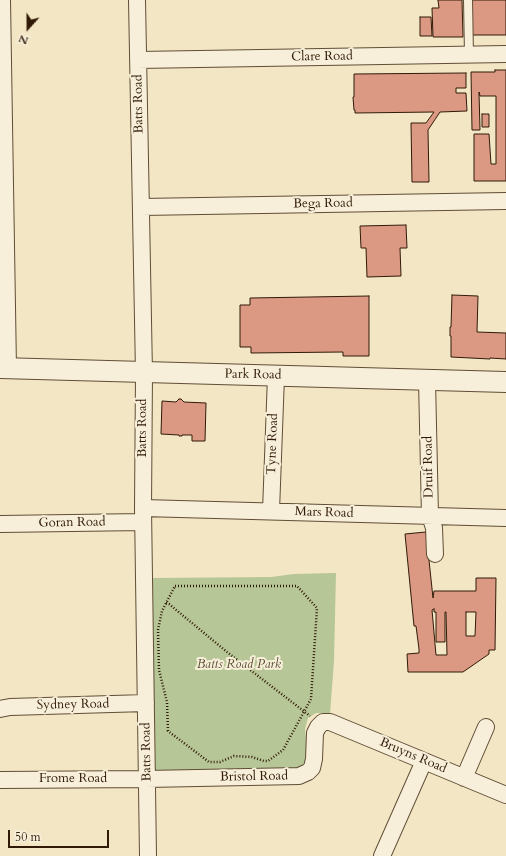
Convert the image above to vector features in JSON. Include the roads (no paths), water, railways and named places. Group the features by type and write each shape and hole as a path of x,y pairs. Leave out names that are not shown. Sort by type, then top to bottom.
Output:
{"street":[{"path":"2,0 4,368"},
{"name":"Batts Road","path":"137,0 144,373 143,515 148,856"},
{"name":"Clare Road","path":"138,60 506,54"},
{"name":"Bega Road","path":"141,207 506,201"},
{"name":"Park Road","path":"4,368 506,382"},
{"name":"Tyne Road","path":"271,511 276,376"},
{"name":"Druif Road","path":"428,380 430,516 434,528 435,554"},
{"name":"Mars Road","path":"143,515 271,511 506,518"},
{"name":"Goran Road","path":"0,524 143,515"},
{"name":"Sydney Road","path":"0,709 10,707 146,703"},
{"name":"Bruyns Road","path":"320,724 334,722 506,795"},
{"name":"Bristol Road","path":"147,779 304,775 312,768 314,759 315,733 320,724"},
{"path":"464,778 486,728"},
{"path":"382,856 424,761"},
{"name":"Frome Road","path":"0,780 147,779"}],"lane":[{"path":"468,0 469,55"}],"park label":[{"name":"Batts Road Park","path":"239,665"}]}
